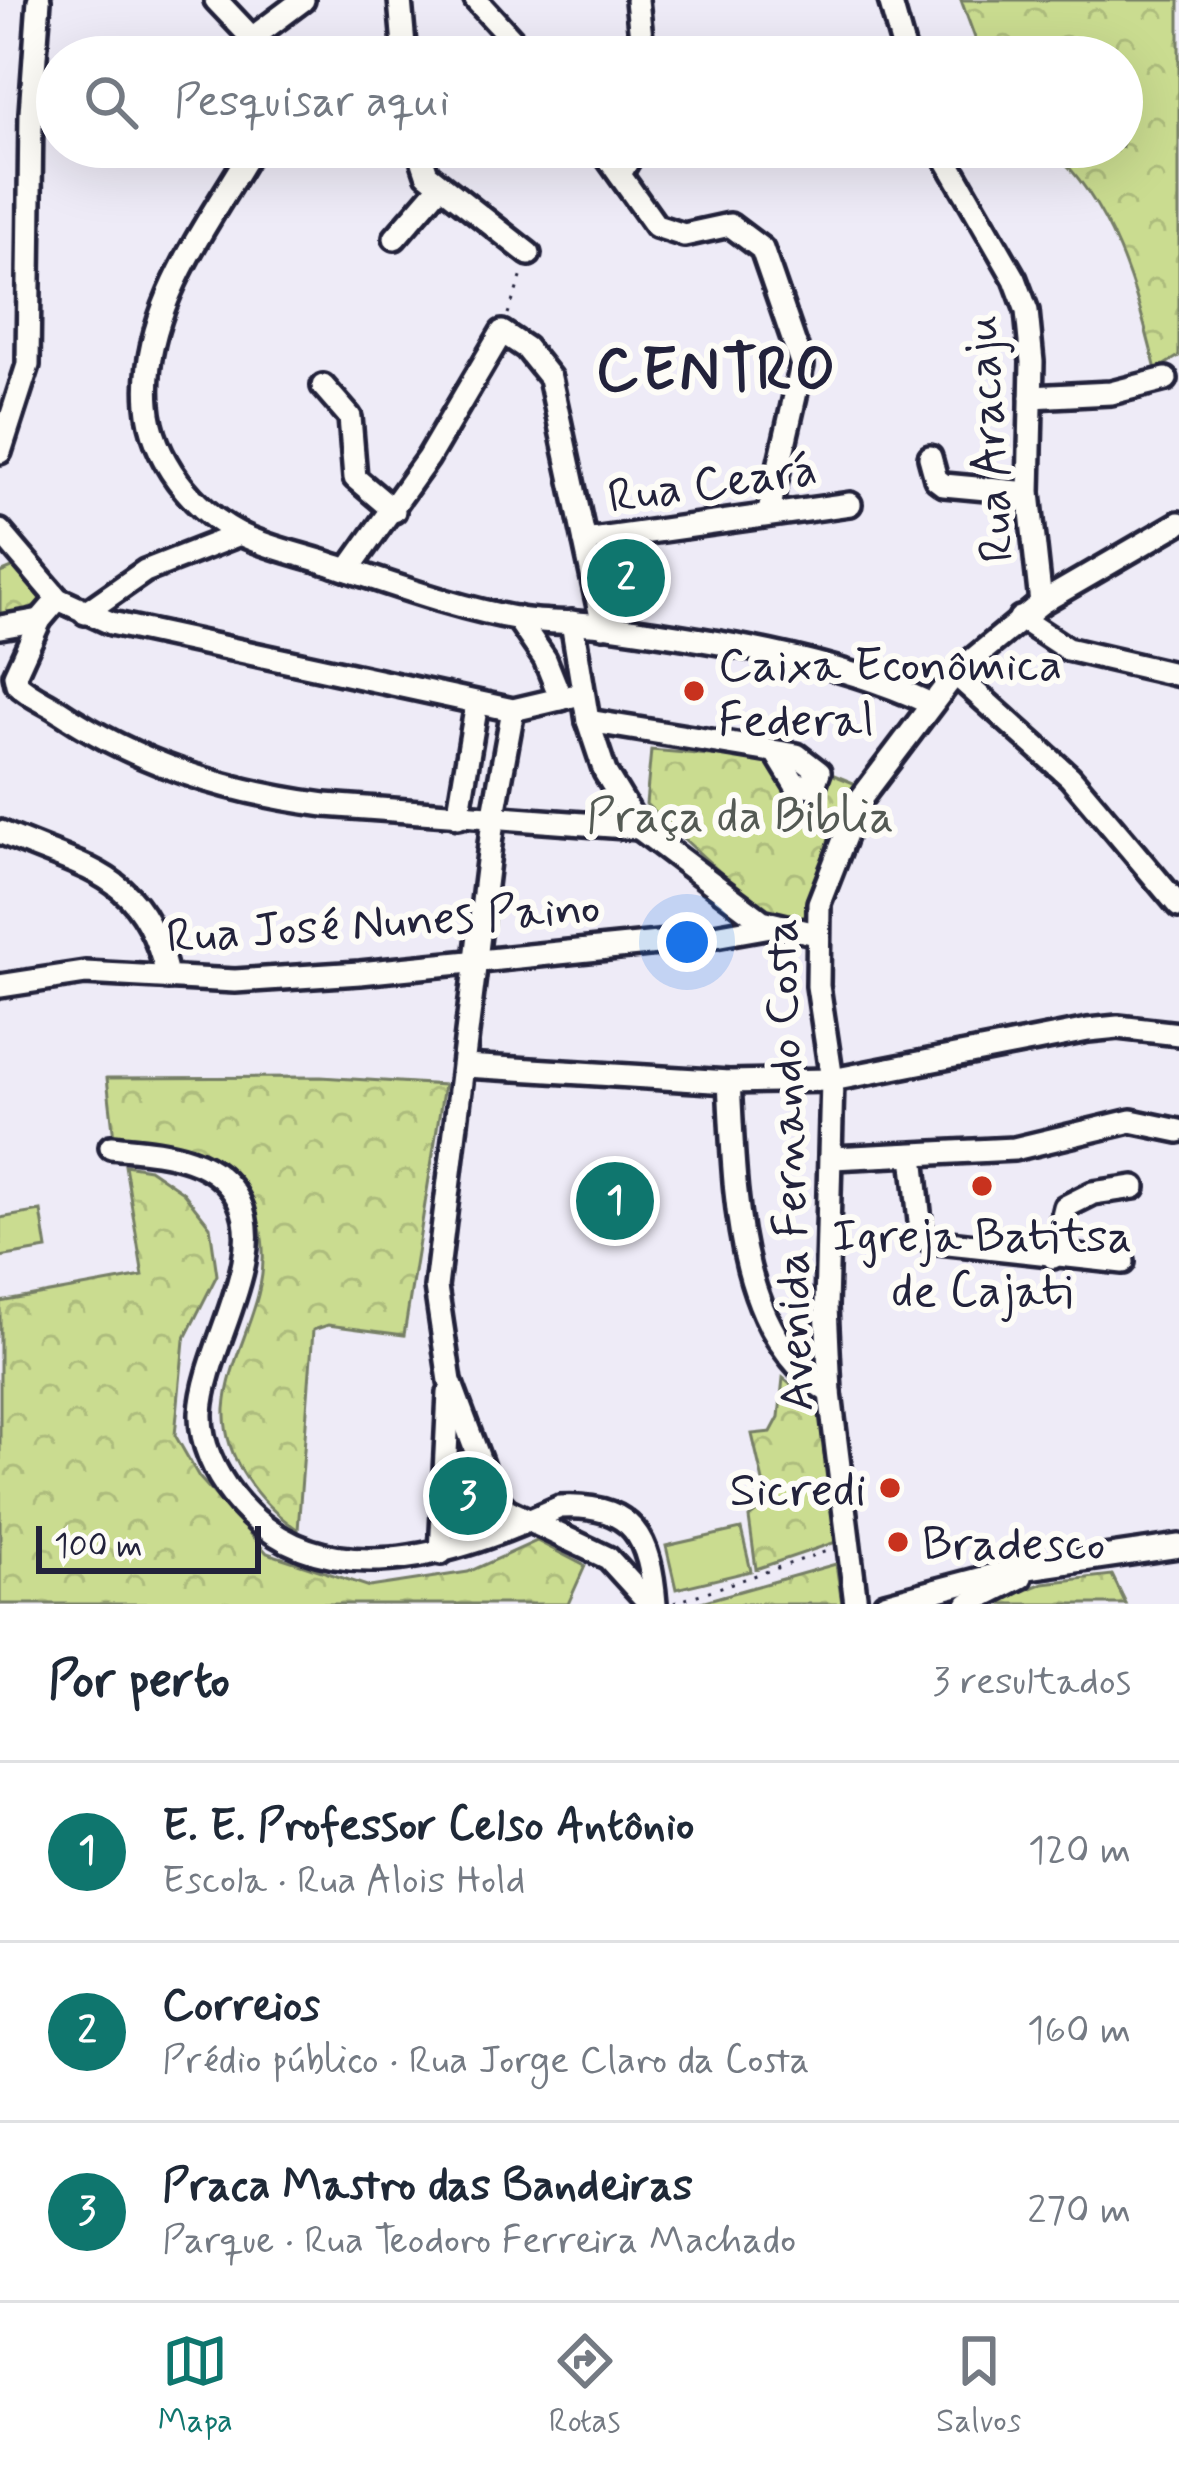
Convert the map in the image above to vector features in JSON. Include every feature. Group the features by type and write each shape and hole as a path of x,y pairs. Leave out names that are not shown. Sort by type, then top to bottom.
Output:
{"street":[{"path":"36,36 39,0"},
{"path":"216,0 246,36"},
{"path":"268,36 303,0"},
{"path":"400,0 403,36"},
{"path":"476,0 509,36"},
{"path":"637,0 641,36"},
{"path":"890,0 900,36"},
{"path":"0,452 28,364 36,42"},
{"path":"241,168 171,291 148,374 148,409 171,472 196,500 240,534 517,618 603,626 839,668 929,704"},
{"path":"425,168 440,186 529,254"},
{"path":"615,168 656,226 684,235 730,225 762,249 802,365 770,511"},
{"path":"620,174 624,168"},
{"name":"Rua Aracaju","path":"951,168 1022,297 1031,344 1029,493 1041,603"},
{"path":"395,238 440,186"},
{"path":"348,570 394,511 502,332 526,348 550,378 603,626"},
{"path":"1031,397 1111,393 1166,379"},
{"path":"323,386 350,417 355,478 394,511"},
{"path":"930,458 936,479 944,485 1029,493"},
{"name":"Rua Ceará","path":"585,542 770,511 850,504"},
{"name":"Avenida Fernando Costa","path":"856,1604 830,1393 826,1307 832,1080 816,934 819,904 845,826 955,674 1041,603 1179,523"},
{"path":"0,531 58,599 85,613 152,633 513,710 571,696"},
{"path":"85,613 145,571 240,534"},
{"path":"58,599 40,620 15,675 17,684 121,750 274,798 458,818 639,828"},
{"path":"517,618 589,722 605,772 639,828 771,926 816,934"},
{"path":"1020,618 1067,649 1179,675"},
{"path":"0,627 40,620"},
{"path":"571,696 572,622"},
{"path":"955,674 1070,777 1179,906"},
{"path":"458,818 477,703"},
{"path":"441,1553 450,1381 436,1287 493,820 513,710"},
{"path":"589,722 776,753"},
{"path":"0,832 106,879 132,896 150,918 168,979"},
{"name":"Rua José Nunes Paino","path":"2,985 85,974 253,980 475,963 771,926"},
{"path":"465,1066 729,1082 832,1080 1088,1030 1118,1027 1179,1034"},
{"path":"729,1082 735,1173 753,1276 782,1352 830,1393"},
{"path":"833,1158 1015,1149 1131,1120 1179,1131"},
{"path":"111,1148 194,1160 228,1185 239,1202 245,1221 243,1265 211,1362 201,1418 221,1481 244,1510 295,1544 340,1558 411,1561 560,1507 580,1505 618,1516 642,1537 649,1554 653,1604"},
{"path":"913,1155 921,1232 930,1241 1123,1262"},
{"path":"1053,1257 1065,1207 1093,1193 1134,1186"},
{"path":"450,1381 492,1494 529,1521 608,1558 653,1604"},
{"path":"885,1604 943,1586 1048,1565 1179,1546"},
{"path":"968,1604 1048,1565"}],"path":[{"path":"502,332 529,254"},
{"path":"672,1604 848,1543"}],"green space":[{"path":"961,0 1179,0 1179,356 1156,370 1119,249 1090,195 1069,168 1143,168 1143,36 974,36"},
{"path":"19,565 45,602 0,619 0,573"},
{"name":"Praça da Biblia","path":"733,749 775,759 793,792 814,801 829,773 856,784 834,821 806,920 768,916 646,804 651,750 733,757"},
{"path":"321,1077 444,1085 404,1335 328,1325 313,1330 298,1530 246,1478 226,1427 230,1379 258,1295 263,1259 260,1227 249,1199 208,1159 180,1146 114,1138 107,1078"},
{"path":"125,1165 149,1169 183,1192 210,1226 217,1275 184,1340 175,1435 199,1477 267,1553 370,1587 468,1572 537,1541 585,1566 568,1604 0,1604 0,1302 143,1276"},
{"path":"41,1211 47,1249 0,1257 0,1218"},
{"path":"783,1378 826,1414 842,1540 756,1569 749,1518 763,1507 765,1490 752,1434 771,1432 779,1417"},
{"path":"461,1452 468,1452 485,1516 469,1527 457,1520 453,1507"},
{"path":"741,1529 751,1571 676,1589 666,1546"},
{"path":"836,1564 842,1604 694,1604"},
{"path":"1112,1575 1126,1604 991,1604 1043,1583"}],"place":[{"name":"Correios","path":"626,578"},
{"name":"Caixa Econômica Federal","path":"694,691"},
{"name":"Igreja Batitsa de Cajati","path":"982,1186"},
{"name":"E. E. Professor Celso Antônio","path":"615,1201"},
{"name":"Sicredi","path":"890,1488"},
{"name":"Praca Mastro das Bandeiras","path":"468,1496"},
{"name":"Bradesco","path":"898,1542"}],"district":[{"name":"CENTRO","path":"717,368"}]}
